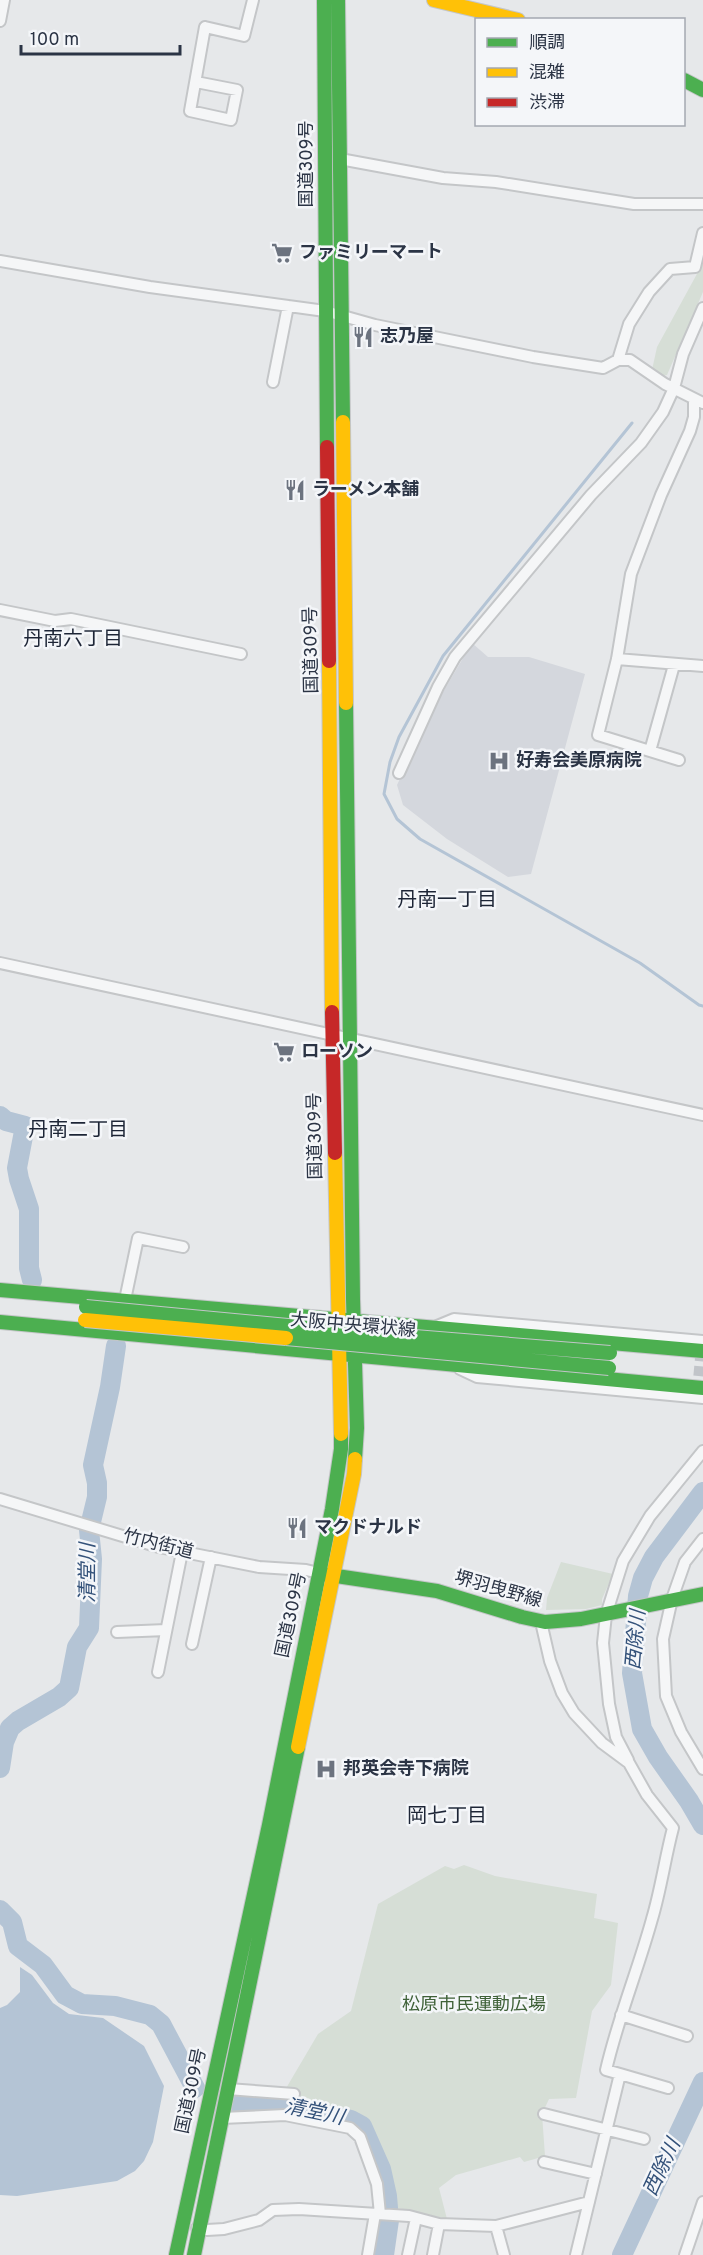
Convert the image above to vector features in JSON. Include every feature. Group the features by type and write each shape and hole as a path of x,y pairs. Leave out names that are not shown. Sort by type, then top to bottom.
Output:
{"main road":[{"name":"国道309号","path":"176,2255 260,1866 332,1509 341,1449 332,1035 331,669 325,311 324,0"},
{"name":"国道309号","path":"194,2255 334,1577 354,1474 357,1428 353,1320 338,0"},
{"path":"434,0 510,18"},
{"path":"685,81 703,90"},
{"path":"0,1290 703,1351"},
{"name":"大阪中央環状線","path":"0,1300 85,1314 703,1377"},
{"name":"大阪中央環状線","path":"0,1313 85,1314 340,1331 703,1362"},
{"path":"0,1322 703,1388"},
{"name":"堺羽曳野線","path":"319,1573 334,1577 415,1586 470,1599 513,1616 541,1622 558,1622 610,1614 669,1599 703,1594"}],"street":[{"path":"0,21 4,0"},
{"path":"196,82 237,90 231,120 190,111 206,27 244,36 253,0"},
{"path":"340,159 443,178 496,182 634,204 703,204"},
{"path":"618,360 629,324 649,292 670,269 695,267 703,233"},
{"path":"0,261 150,287 325,311 375,325 533,357 603,368 618,360 630,360 699,401 690,431 661,495 631,574 617,658 598,735 679,760"},
{"path":"273,382 288,306"},
{"path":"399,773 438,687 455,657 591,495 641,443 663,412 674,388 683,354 703,308"},
{"path":"0,610 55,621 71,619 241,654"},
{"path":"617,658 703,666"},
{"path":"650,751 675,665"},
{"path":"0,963 703,1115"},
{"path":"125,1300 138,1238 183,1247"},
{"path":"431,1328 454,1319 703,1341"},
{"path":"448,1364 477,1377 703,1398"},
{"path":"668,2088 606,2070 621,2015 653,1918 664,1859 673,1828 647,1795 616,1737 609,1704 603,1643 623,1562 650,1516 703,1451"},
{"name":"竹内街道","path":"0,1499 90,1525 121,1537 182,1552 259,1567 319,1573"},
{"path":"703,1539 686,1562 669,1599 663,1639 666,1696 681,1732 703,1769"},
{"path":"158,1672 182,1552"},
{"path":"192,1644 211,1557"},
{"path":"541,1622 550,1661 562,1693 574,1713 602,1743 629,1763"},
{"path":"117,1632 166,1629"},
{"path":"621,2015 687,2036"},
{"path":"576,2255 620,2074"},
{"path":"228,2090 294,2094"},
{"path":"544,2114 644,2139"},
{"path":"222,2118 285,2115 350,2128 356,2132 360,2137 377,2184 378,2214 368,2255"},
{"path":"544,2162 596,2174"},
{"path":"182,2225 207,2230 238,2226 259,2220 273,2210 299,2209 412,2217 439,2224 496,2226 589,2202"},
{"path":"684,2255 703,2202"},
{"path":"408,2255 412,2217"},
{"path":"433,2255 439,2224"},
{"path":"496,2226 504,2255"}],"shaded area":[{"path":"472,643 488,657 529,657 585,674 531,874 508,877 447,839 403,805 397,785 440,697"}],"green space":[{"path":"703,254 703,292 667,375 661,376 652,370 657,347 698,272"},
{"path":"561,1562 613,1574 602,1599 602,1605 586,1609 546,1610 547,1598"},
{"name":"松原市民運動広場","path":"464,1865 495,1876 597,1894 594,1918 618,1923 611,1985 592,2011 576,2098 549,2099 542,2114 545,2156 524,2162 520,2157 456,2175 439,2188 447,2219 393,2207 375,2147 357,2117 283,2101 285,2090 318,2034 351,2011 378,1904 445,1866 454,1869"}],"water":[{"path":"20,1967 32,1975 53,2003 69,2014 103,2018 144,2046 164,2086 153,2142 144,2161 135,2171 117,2181 17,2196 0,2195 0,2008 7,2005 20,1992"}],"waterway":[{"path":"632,423 443,656 399,737 390,762 384,794 397,819 420,839 640,963 703,1006"},
{"name":"清堂川","path":"0,1116 6,1121 25,1126 17,1168 29,1209 29,1268 32,1280"},
{"name":"清堂川","path":"0,1768 4,1742 10,1728 59,1697 69,1688 77,1647 89,1628 92,1559 89,1530 97,1497 93,1465 110,1387 116,1346"},
{"name":"西除川","path":"703,1492 654,1557 643,1578 638,1596 632,1673 642,1729 703,1825"},
{"name":"清堂川","path":"0,1910 12,1922 18,1946 43,1965 65,1995 82,2004 115,2006 150,2015 161,2024 195,2088"},
{"name":"西除川","path":"622,2255 703,2082"},
{"name":"清堂川","path":"239,2105 282,2105 351,2120 362,2126 381,2169 387,2196 389,2220 384,2255"}],"tunnel":[{"path":"697,1391 701,1347"}],"traffic: fast":[{"path":"324,0 327,447"},
{"path":"338,0 343,422"},
{"path":"685,81 703,90"},
{"path":"346,703 353,1299 357,1428 355,1459"},
{"path":"0,1290 703,1351"},
{"path":"86,1307 610,1353"},
{"path":"0,1322 703,1388"},
{"path":"286,1338 609,1368"},
{"path":"176,2255 269,1825 332,1509 341,1434"},
{"path":"323,1574 437,1591 545,1622 581,1619 703,1594"},
{"path":"194,2255 298,1747"}],"traffic: slow":[{"path":"434,0 510,18"},
{"path":"343,422 346,703"},
{"path":"329,661 332,1012"},
{"path":"335,1153 341,1434"},
{"path":"85,1320 286,1338"},
{"path":"298,1747 354,1474 355,1459"}],"traffic: jam":[{"path":"327,447 329,661"},
{"path":"332,1012 335,1153"}],"place":[{"name":"ファミリーマート","path":"282,253"},
{"name":"志乃屋","path":"363,337"},
{"name":"ラーメン本舗","path":"295,490"},
{"name":"好寿会美原病院","path":"499,761"},
{"name":"ローソン","path":"284,1052"},
{"name":"マクドナルド","path":"297,1528"},
{"name":"邦英会寺下病院","path":"326,1769"}],"district":[{"name":"丹南六丁目","path":"73,640"},
{"name":"丹南一丁目","path":"447,901"},
{"name":"丹南二丁目","path":"78,1131"},
{"name":"岡七丁目","path":"447,1817"}]}
